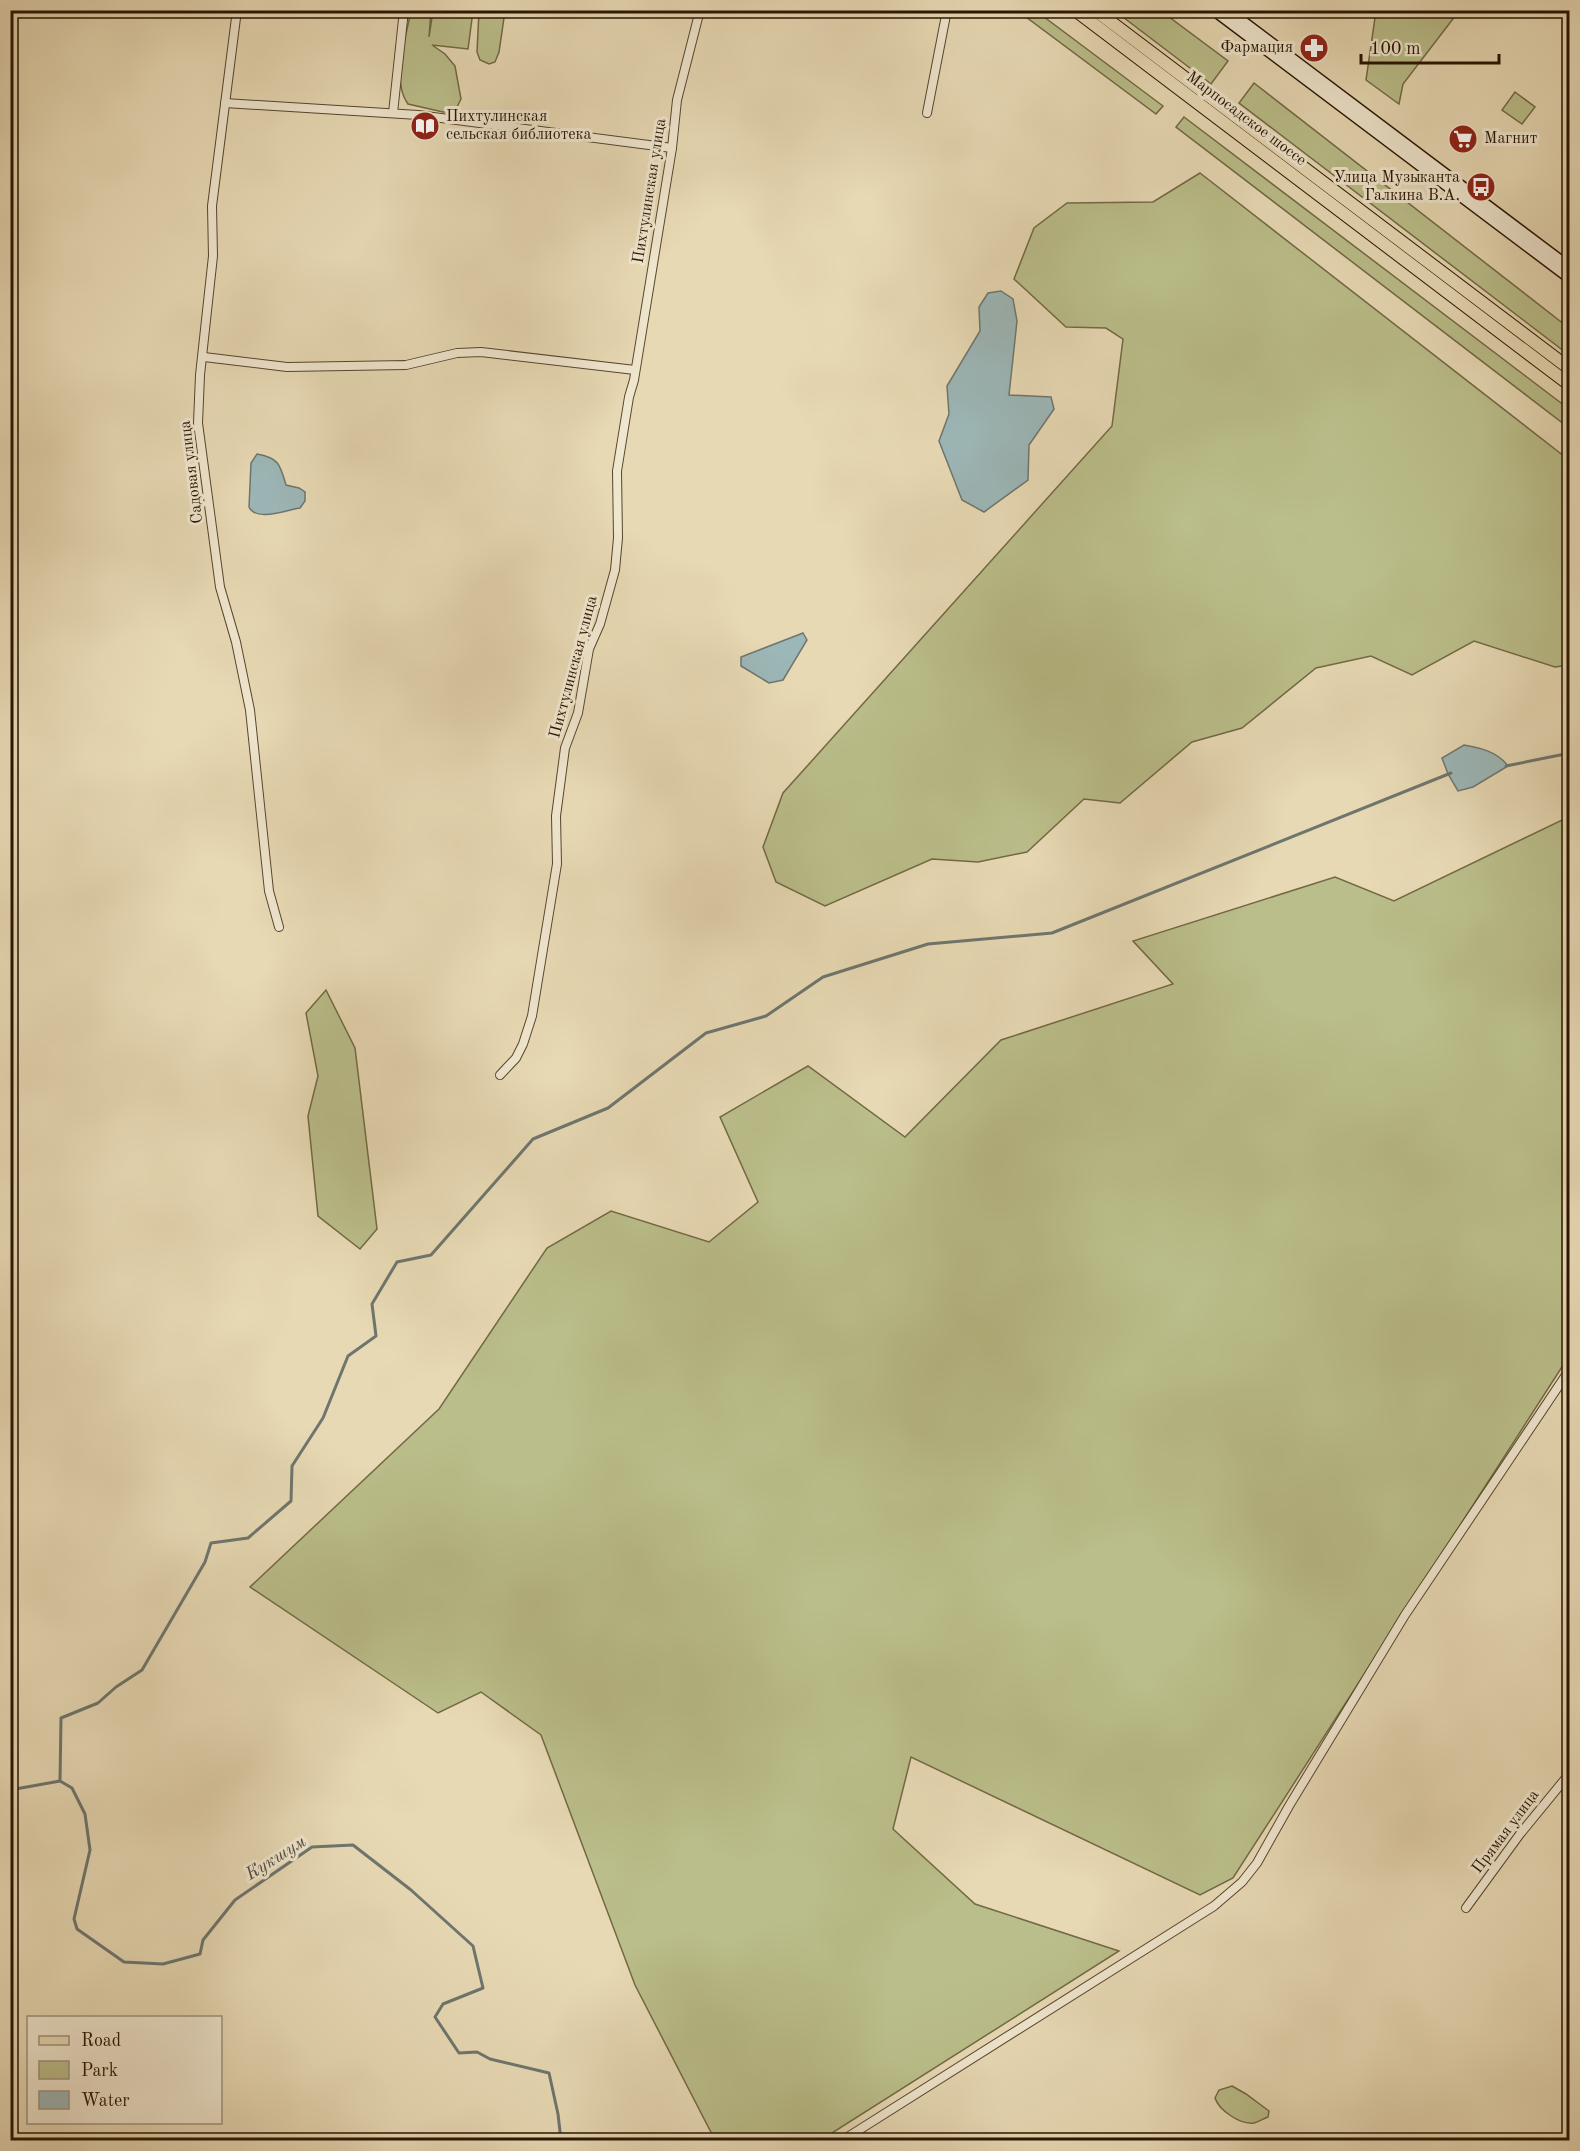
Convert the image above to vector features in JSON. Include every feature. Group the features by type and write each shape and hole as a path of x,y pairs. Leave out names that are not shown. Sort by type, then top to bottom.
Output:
{"main road":[{"name":"Марпосадское шоссе","path":"1075,10 1569,385"},
{"name":"Марпосадское шоссе","path":"1095,10 1569,369"}],"street":[{"name":"Садовая улица","path":"237,10 212,206 213,256 198,423 220,587 236,642 250,710 269,891 279,927"},
{"path":"393,113 404,10"},
{"name":"Пихтулинская улица","path":"500,1075 516,1058 524,1044 532,1016 557,864 556,816 565,748 578,713 589,649 600,624 615,570 618,538 617,471 672,148 677,100 700,10"},
{"path":"927,113 947,10"},
{"path":"1214,10 1267,45 1569,268"},
{"path":"1227,10 1267,45 1569,278"},
{"path":"225,102 393,113 672,148"},
{"path":"204,357 287,367 406,365 457,352 481,352 635,370"},
{"path":"843,2140 1214,1906 1242,1882 1257,1863 1405,1615 1569,1369"},
{"name":"Прямая улица","path":"1466,1908 1520,1834 1569,1773"}],"green space":[{"path":"411,11 431,11 429,37 433,11 473,11 468,49 432,45 445,54 455,66 461,99 455,111 443,112 408,104 403,94 401,59"},
{"path":"479,11 505,11 499,52 495,62 489,64 480,60 477,52"},
{"path":"1018,11 1036,11 1163,106 1156,114"},
{"path":"1115,11 1161,11 1228,61 1211,84"},
{"path":"1376,11 1459,11 1403,84 1399,104 1366,80"},
{"path":"1254,83 1569,328 1569,355 1239,103"},
{"path":"1515,92 1535,107 1522,124 1502,110"},
{"path":"1184,117 1569,409 1569,428 1176,127"},
{"path":"1200,173 1569,460 1569,665 1555,667 1474,641 1412,675 1371,656 1316,668 1242,728 1192,742 1120,803 1084,799 1027,852 978,862 932,859 825,906 776,882 763,847 783,793 1112,426 1123,339 1106,328 1066,327 1014,279 1034,228 1067,203 1153,202"},
{"path":"1562,820 1569,823 1569,1356 1233,1878 1200,1895 911,1757 893,1829 975,1904 1119,1951 821,2140 715,2140 635,1985 541,1735 481,1692 438,1713 250,1587 439,1409 547,1248 611,1211 709,1242 758,1202 720,1117 808,1066 905,1137 1001,1040 1173,984 1133,941 1335,877 1394,901"},
{"path":"326,990 355,1048 377,1229 360,1249 318,1216 308,1116 318,1076 306,1013"},
{"path":"1232,2086 1269,2111 1268,2117 1256,2123 1248,2123 1225,2112 1215,2098 1219,2090"}],"water":[{"path":"1001,291 1013,299 1017,321 1009,395 1051,397 1054,409 1029,445 1028,480 984,512 962,500 939,441 949,414 947,386 980,331 979,307 988,293"},
{"path":"257,454 278,463 286,485 305,492 305,501 300,508 280,513 258,514 249,507 251,463"},
{"path":"803,633 807,640 783,680 769,683 741,666 741,657"},
{"path":"1464,745 1494,754 1508,766 1473,787 1458,791 1442,758"}],"waterway":[{"path":"1506,766 1565,754 1570,756"},
{"path":"60,1781 61,1718 98,1703 116,1687 142,1670 205,1562 211,1543 248,1538 291,1501 292,1466 323,1418 348,1356 376,1336 372,1304 397,1262 431,1255 533,1139 608,1108 706,1033 766,1016 823,977 928,944 1052,933 1451,773"},
{"name":"Кукшум","path":"10,1790 60,1781 72,1788 85,1814 90,1850 74,1919 77,1929 124,1962 163,1964 200,1954 203,1940 235,1900 312,1847 353,1845 411,1890 473,1946 483,1988 443,2004 435,2017 459,2053 477,2052 490,2059 549,2073 561,2140"}],"place":[{"name":"Фармация","path":"1314,48"},
{"name":"Пихтулинская сельская библиотека","path":"425,126"},
{"name":"Магнит","path":"1463,139"},
{"name":"Улица Музыканта Галкина В.А.","path":"1481,187"}]}
